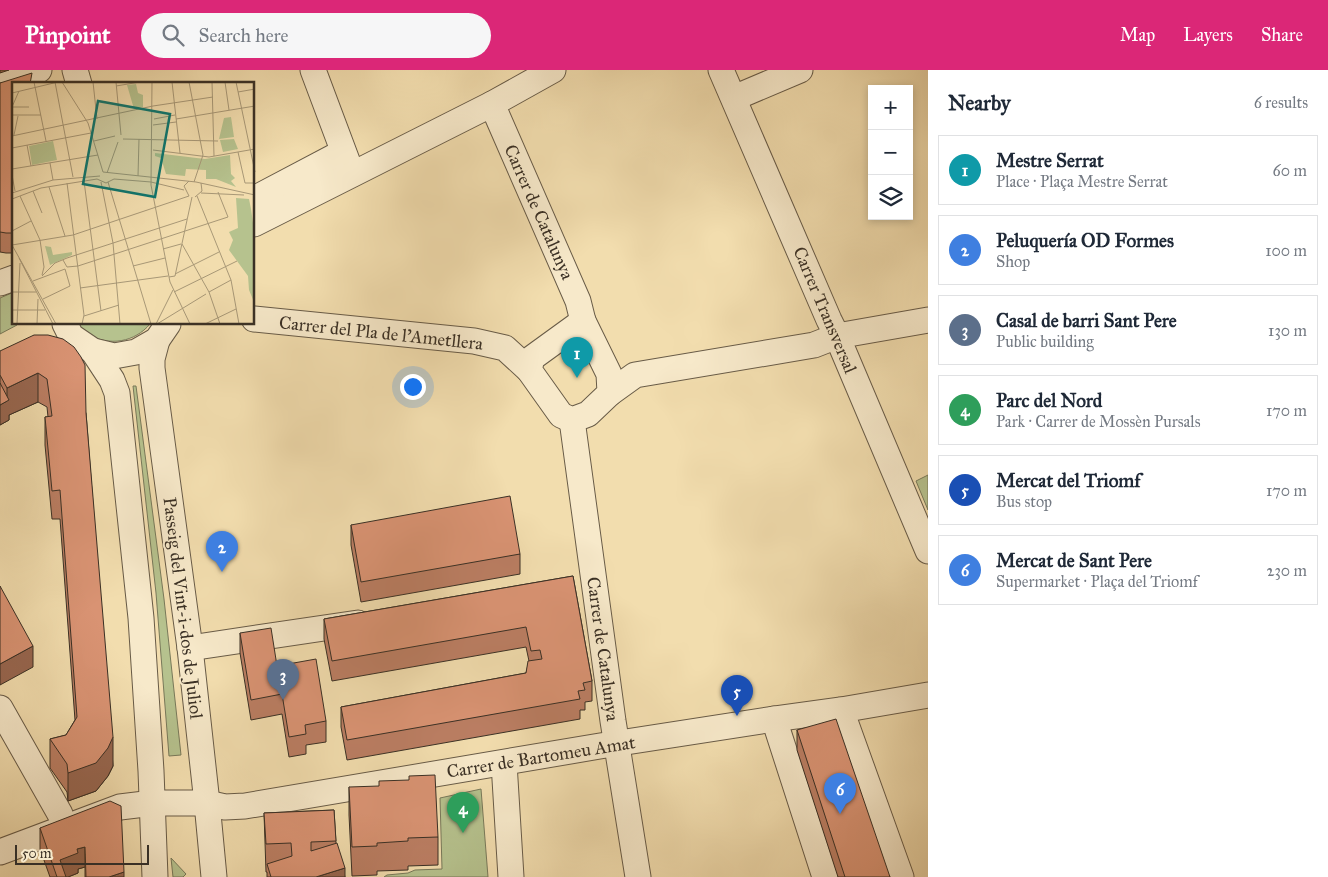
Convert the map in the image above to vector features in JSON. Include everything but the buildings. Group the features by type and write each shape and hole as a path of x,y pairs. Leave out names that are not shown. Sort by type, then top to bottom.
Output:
{"street":[{"path":"0,82 39,70 43,82"},
{"path":"313,70 348,163"},
{"path":"255,223 348,163 492,104 553,70"},
{"name":"Carrer Transversal","path":"721,70 928,551"},
{"path":"734,98 800,70"},
{"name":"Carrer de Catalunya","path":"492,104 578,301 583,321 609,374 610,393"},
{"path":"255,197 321,164 348,163"},
{"path":"0,283 12,279"},
{"name":"Carrer del Pla de l'Ametllera","path":"255,319 474,341 505,348 529,370 561,415 572,420"},
{"path":"572,420 588,414 610,393 635,375 814,345 837,336 928,320"},
{"path":"529,370 532,358 583,321"},
{"path":"62,332 93,351 114,356 136,352 162,332"},
{"name":"Passeig del Vint-i-dos de Juliol","path":"162,332 152,359 152,368 190,648 214,877"},
{"path":"93,351 112,380 117,393 141,618 153,803 155,877"},
{"name":"Carrer de Catalunya","path":"572,420 586,588 616,744 638,877"},
{"path":"190,648 384,619"},
{"name":"Carrer de Bartomeu Amat","path":"0,852 120,807 153,803 207,803 225,806 245,806 616,744 928,695"},
{"path":"0,708 60,814"},
{"path":"842,710 901,877"},
{"path":"774,719 825,877"},
{"path":"504,763 511,877"}],"green space":[{"path":"12,293 12,325 17,325 0,334 0,298"},
{"path":"77,325 149,325 137,335 121,341 104,340 86,333"},
{"path":"133,386 136,386 164,599 181,755 169,756 156,593"},
{"path":"928,475 928,510 916,481"},
{"path":"481,789 488,877 384,877 415,870 442,869 440,798"},
{"path":"171,858 186,874 183,877 173,877"}],"place":[{"name":"Mestre Serrat","path":"577,378"},
{"name":"Peluquería OD Formes","path":"222,572"},
{"name":"Casal de barri Sant Pere","path":"283,700"},
{"name":"Mercat del Triomf","path":"737,716"},
{"name":"Mercat de Sant Pere","path":"840,814"},
{"name":"Parc del Nord","path":"463,833"}]}
